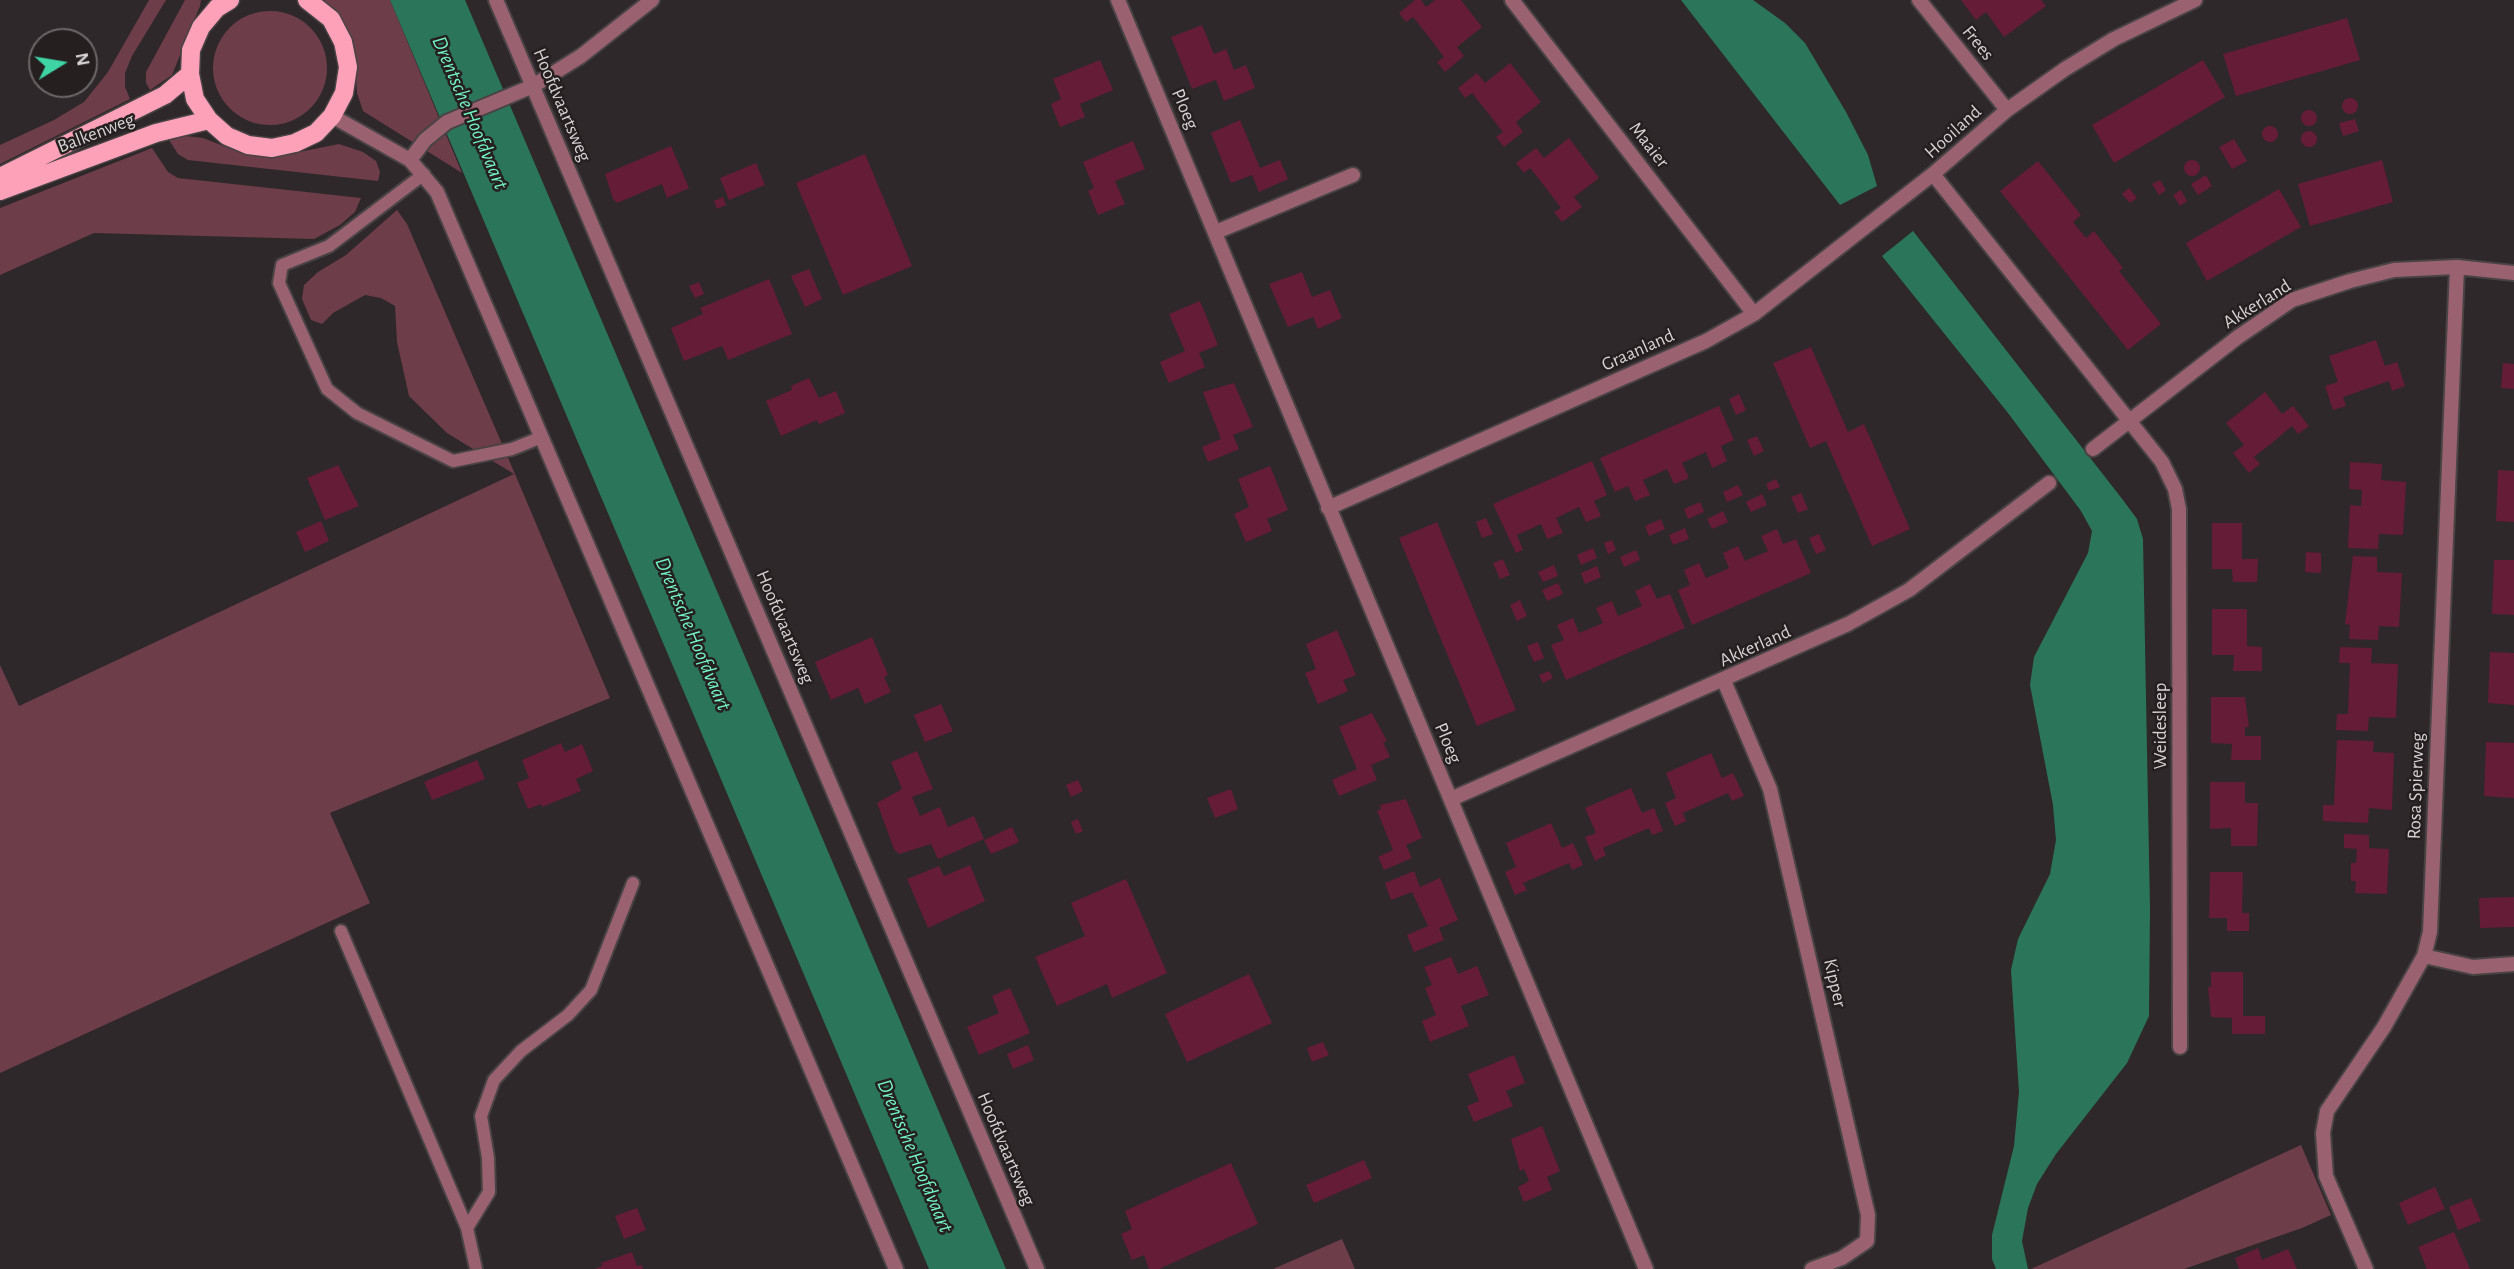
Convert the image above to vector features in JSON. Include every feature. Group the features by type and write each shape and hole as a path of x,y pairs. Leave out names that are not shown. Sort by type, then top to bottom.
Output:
{"main road":[{"path":"221,3 201,27 191,50 190,74 195,99 208,121 226,136 248,145 272,148 295,144 316,133 332,116 344,93 348,67 343,42 331,19 307,0"},
{"name":"Balkenweg","path":"0,177 164,95 190,74"},
{"name":"Balkenweg","path":"0,191 156,133 208,121"}],"street":[{"name":"Hoofdvaartsweg","path":"496,0 1037,1269"},
{"path":"410,160 425,140 447,122 533,86 582,56 652,0"},
{"name":"Ploeg","path":"1118,0 1646,1269"},
{"name":"Maaier","path":"1512,0 1754,314"},
{"name":"Frees","path":"1919,0 2007,110"},
{"name":"Hooiland","path":"2128,421 1933,174 2007,110 2065,69 2114,39 2195,0"},
{"path":"332,116 410,160 424,174 449,218 897,1269"},
{"name":"Graanland","path":"1328,508 1706,341 1754,314 1933,174"},
{"path":"1216,232 1353,175"},
{"name":"Akkerland","path":"2093,449 2238,337 2292,300 2394,270 2457,267 2514,273"},
{"name":"Rosa Spierweg","path":"2366,1269 2326,1176 2323,1133 2327,1111 2384,1027 2424,956 2430,932 2457,267"},
{"name":"Weidesleep","path":"2128,421 2162,463 2175,489 2179,509 2180,1047"},
{"name":"Akkerland","path":"1451,799 1724,681 1848,624 1909,590 2049,483"},
{"name":"Kipper","path":"1724,681 1770,789 1868,1215 1867,1241 1842,1258 1812,1269"},
{"path":"2424,956 2473,967 2514,964"}],"lane":[{"path":"424,174 329,246 282,265 279,283 321,377 327,389 341,403 453,461 512,449 542,437"},
{"path":"467,1228 489,1192 488,1158 481,1116 494,1080 521,1051 568,1015 591,990 634,883"},
{"path":"341,931 467,1228 476,1269"}],"shaded area":[{"path":"149,0 166,0 132,56 125,73 125,87 130,99 0,164 0,145 54,120 87,98 98,98 98,84 108,72"},
{"path":"185,0 201,0 200,6 172,75 150,90 146,83 146,72"},
{"path":"324,0 390,0 462,173 363,111 357,93 354,46 340,17"},
{"path":"270,11 292,15 310,28 323,46 327,68 323,90 310,108 292,121 270,125 248,121 230,108 217,90 213,68 217,46 230,28 248,15"},
{"path":"186,136 203,138 239,152 269,158 339,144 363,152 376,161 380,172 378,181 188,160 178,154 169,140"},
{"path":"152,148 168,172 178,178 361,198 355,212 340,225 314,239 94,233 0,275 0,208"},
{"path":"397,210 407,224 610,698 330,813 370,903 0,1073 0,665 19,706 514,474 447,433 409,396 397,342 395,306 381,298 365,295 333,313 322,324 311,320 302,299 304,285 318,272 346,255"},
{"path":"2301,1145 2331,1215 2302,1228 2184,1269 2031,1269"},
{"path":"1342,1239 1355,1269 1273,1269"}],"water":[{"name":"Drentsche Hoofdvaart","path":"390,0 465,0 1006,1269 929,1269"},
{"path":"1681,0 1753,0 1785,23 1805,43 1846,112 1868,155 1877,186 1840,205"},
{"path":"1913,231 2123,500 2137,519 2143,539 2150,909 2149,1016 2127,1063 2056,1154 2037,1184 2028,1208 2022,1241 2028,1269 1996,1269 1992,1259 1992,1235 2014,1146 2019,1092 2011,970 2018,939 2050,874 2056,840 2053,805 2030,685 2034,657 2088,553 2092,531 2081,511 2008,413 1882,256"}],"building":[{"path":"1415,0 1421,0 1426,7 1435,0 1461,0 1482,27 1457,47 1464,56 1445,72 1437,62 1444,57 1429,37 1413,17 1406,22 1399,13"},
{"path":"1961,0 2041,0 2046,6 2004,37 1986,12 1976,20"},
{"path":"2347,18 2360,60 2236,96 2223,54"},
{"path":"1202,25 1214,54 1226,49 1234,70 1246,65 1255,88 1224,101 1216,80 1192,89 1171,37"},
{"path":"1100,60 1113,90 1080,104 1085,117 1060,127 1051,104 1061,99 1053,79"},
{"path":"2203,60 2225,97 2114,163 2092,125"},
{"path":"1510,63 1541,102 1516,122 1523,132 1504,147 1496,137 1503,132 1472,93 1465,98 1458,88 1477,73 1485,83"},
{"path":"2347,98 2353,98 2358,106 2356,112 2347,114 2342,109 2342,103"},
{"path":"2306,110 2312,110 2317,118 2315,124 2306,126 2301,121 2301,115"},
{"path":"2355,119 2359,131 2343,136 2339,123"},
{"path":"1240,120 1260,168 1280,160 1288,179 1259,192 1252,175 1231,183 1211,133"},
{"path":"2267,126 2273,126 2278,134 2276,140 2267,142 2262,137 2262,131"},
{"path":"2306,131 2312,131 2317,139 2315,145 2306,147 2301,142 2301,136"},
{"path":"1569,138 1599,178 1574,197 1582,207 1562,222 1554,212 1561,208 1546,188 1530,168 1524,173 1516,163 1536,148 1544,158"},
{"path":"2234,139 2247,161 2232,169 2219,147"},
{"path":"1133,141 1145,169 1115,181 1125,204 1098,215 1088,191 1094,188 1083,162"},
{"path":"671,146 689,188 667,198 662,184 617,203 613,199 605,174"},
{"path":"865,154 912,266 843,295 796,183"},
{"path":"2189,160 2195,160 2200,168 2198,174 2189,176 2184,171 2184,165"},
{"path":"2382,160 2393,202 2310,226 2298,184"},
{"path":"2038,161 2081,215 2073,222 2086,238 2094,231 2123,268 2119,271 2161,324 2128,350 2000,191"},
{"path":"756,163 765,185 729,200 720,178"},
{"path":"2206,175 2212,186 2198,195 2191,184"},
{"path":"2160,180 2166,190 2159,195 2152,184"},
{"path":"2129,188 2137,198 2130,203 2122,194"},
{"path":"2279,189 2301,227 2207,281 2186,243"},
{"path":"2181,190 2187,201 2180,206 2173,195"},
{"path":"723,197 726,205 717,209 714,201"},
{"path":"809,269 822,299 805,307 791,276"},
{"path":"1302,272 1312,297 1330,290 1342,318 1318,329 1313,317 1288,327 1269,284"},
{"path":"769,279 792,334 728,360 722,346 684,361 671,328 703,314 700,308"},
{"path":"699,282 704,294 695,298 689,286"},
{"path":"1200,301 1218,345 1199,353 1205,367 1169,383 1160,362 1185,351 1169,314"},
{"path":"2376,340 2385,366 2397,362 2405,386 2392,391 2389,381 2343,397 2346,406 2333,410 2325,386 2338,382 2329,356"},
{"path":"1811,347 1848,432 1864,424 1910,529 1872,546 1826,441 1810,448 1773,363"},
{"path":"2503,363 2514,364 2514,389 2501,388"},
{"path":"809,378 819,398 836,391 845,413 819,424 817,420 781,436 766,401 792,390 791,386"},
{"path":"1234,383 1253,427 1233,435 1239,449 1208,462 1202,447 1221,439 1203,392"},
{"path":"2265,392 2282,414 2293,406 2309,426 2298,434 2292,426 2254,457 2260,464 2249,473 2233,453 2244,445 2226,423"},
{"path":"1739,394 1746,410 1736,415 1729,399"},
{"path":"1719,406 1734,440 1721,446 1727,461 1712,468 1706,452 1682,463 1689,478 1674,484 1667,469 1643,480 1650,495 1635,501 1628,486 1615,492 1600,458"},
{"path":"1757,436 1764,451 1754,456 1747,440"},
{"path":"1592,461 1607,495 1594,501 1601,516 1586,522 1579,507 1556,518 1563,533 1547,539 1541,524 1517,535 1523,550 1516,553 1493,504"},
{"path":"2350,462 2382,464 2381,480 2406,482 2403,535 2379,534 2378,549 2348,548 2350,505 2361,506 2362,490 2349,489"},
{"path":"338,465 359,506 325,520 307,478"},
{"path":"1270,466 1288,510 1267,519 1272,531 1246,542 1234,514 1249,507 1238,479"},
{"path":"2498,470 2514,471 2514,522 2496,521"},
{"path":"1776,479 1780,487 1769,491 1766,484"},
{"path":"1738,485 1743,495 1727,502 1723,492"},
{"path":"1801,493 1808,509 1798,513 1791,497"},
{"path":"1762,494 1767,505 1751,512 1746,502"},
{"path":"1700,502 1704,512 1688,519 1684,509"},
{"path":"1723,511 1728,522 1712,529 1707,519"},
{"path":"1486,518 1493,534 1482,538 1476,522"},
{"path":"1661,519 1665,529 1649,536 1645,526"},
{"path":"321,521 329,541 305,552 296,532"},
{"path":"1437,522 1516,710 1477,726 1399,538"},
{"path":"2212,523 2242,523 2242,559 2258,559 2257,582 2233,582 2232,569 2212,569"},
{"path":"1685,528 1689,539 1673,545 1669,535"},
{"path":"1777,529 1783,544 1796,539 1811,573 1692,625 1678,590 1690,585 1684,570 1699,563 1706,578 1729,568 1723,553 1738,546 1745,561 1768,551 1761,536"},
{"path":"1819,534 1826,550 1816,554 1809,538"},
{"path":"1612,540 1616,550 1608,554 1604,543"},
{"path":"1593,548 1597,558 1581,565 1577,555"},
{"path":"1636,550 1640,560 1624,567 1620,557"},
{"path":"2306,552 2321,553 2321,573 2305,572"},
{"path":"2353,556 2377,557 2377,572 2402,573 2399,627 2379,626 2378,640 2349,639 2350,625 2345,624"},
{"path":"1503,559 1510,575 1500,579 1493,563"},
{"path":"2494,560 2514,560 2514,615 2492,614"},
{"path":"1554,565 1558,576 1543,582 1538,572"},
{"path":"1597,566 1601,577 1585,584 1581,573"},
{"path":"1558,583 1563,594 1547,601 1542,590"},
{"path":"1650,584 1657,599 1670,594 1685,628 1566,680 1551,645 1564,640 1557,625 1573,618 1579,633 1603,623 1596,608 1612,601 1618,616 1642,606 1635,591"},
{"path":"1520,600 1527,616 1517,621 1510,605"},
{"path":"2212,609 2247,609 2247,646 2262,647 2262,671 2233,671 2234,655 2212,655"},
{"path":"1337,630 1356,675 1343,680 1348,691 1318,704 1305,673 1316,669 1306,644"},
{"path":"872,637 888,675 884,677 891,692 865,704 858,688 831,700 815,662"},
{"path":"1538,642 1544,658 1534,662 1527,646"},
{"path":"2340,647 2372,648 2371,663 2398,664 2396,718 2369,717 2368,731 2336,730 2337,714 2348,714 2350,663 2339,663"},
{"path":"2490,652 2514,653 2514,705 2488,703"},
{"path":"1549,671 1553,678 1543,683 1539,675"},
{"path":"2211,697 2245,697 2249,727 2245,727 2245,736 2261,736 2261,760 2231,760 2232,744 2211,743"},
{"path":"941,704 953,731 925,742 914,715"},
{"path":"1372,713 1387,741 1383,742 1390,757 1371,765 1377,780 1339,796 1332,780 1357,769 1339,727"},
{"path":"2337,740 2374,741 2373,752 2394,753 2392,810 2369,808 2368,823 2323,821 2323,805 2334,805"},
{"path":"2486,742 2514,743 2514,798 2484,796"},
{"path":"561,743 565,752 582,744 593,771 576,779 581,791 542,807 541,804 528,809 517,783 529,778 522,760"},
{"path":"917,751 933,789 912,797 920,816 940,807 948,827 974,816 984,839 938,859 931,844 899,854 894,849 877,803 902,789 891,762"},
{"path":"1711,753 1722,778 1733,773 1744,796 1732,801 1728,793 1683,813 1686,821 1675,826 1665,803 1676,798 1666,773"},
{"path":"477,760 485,779 432,800 424,782"},
{"path":"1078,780 1083,791 1071,797 1066,785"},
{"path":"2210,782 2245,782 2245,803 2258,803 2257,846 2231,846 2231,828 2210,829"},
{"path":"1631,788 1642,813 1654,808 1663,831 1652,835 1649,828 1603,848 1606,855 1595,861 1585,837 1596,833 1585,808"},
{"path":"1231,789 1238,809 1215,818 1207,798"},
{"path":"1406,799 1422,838 1406,845 1412,858 1384,870 1378,857 1393,850 1377,811 1381,809 1380,805"},
{"path":"1078,819 1083,831 1076,834 1071,822"},
{"path":"1551,823 1562,848 1573,843 1583,865 1572,870 1569,863 1523,883 1527,890 1515,895 1505,872 1516,867 1506,843"},
{"path":"1012,827 1019,842 991,854 984,840"},
{"path":"2344,834 2369,835 2369,848 2389,849 2387,894 2355,893 2356,881 2351,881 2351,863 2356,863 2357,849 2344,848"},
{"path":"970,865 985,901 928,928 907,879 939,866 944,876"},
{"path":"1414,871 1420,887 1440,878 1458,920 1439,928 1444,940 1414,952 1407,935 1428,926 1412,892 1391,900 1385,883"},
{"path":"2210,872 2243,872 2242,913 2249,913 2249,931 2227,931 2227,918 2209,918"},
{"path":"1126,879 1167,973 1112,998 1107,984 1057,1006 1035,957 1085,936 1071,903"},
{"path":"2514,897 2514,927 2480,928 2479,898"},
{"path":"1451,957 1458,974 1477,966 1489,995 1461,1006 1469,1026 1430,1042 1422,1021 1436,1015 1425,988 1432,985 1424,967"},
{"path":"2211,972 2243,972 2243,1016 2265,1016 2265,1034 2232,1034 2232,1018 2211,1017 2208,987 2211,987"},
{"path":"1249,974 1272,1023 1187,1062 1165,1014"},
{"path":"1010,988 1030,1033 979,1055 967,1027 999,1013 992,996"},
{"path":"1323,1042 1329,1055 1312,1062 1307,1048"},
{"path":"1028,1045 1034,1060 1013,1069 1007,1054"},
{"path":"1514,1055 1525,1083 1506,1091 1513,1106 1474,1122 1467,1106 1479,1101 1468,1074"},
{"path":"1542,1126 1560,1171 1547,1177 1552,1190 1524,1202 1518,1187 1529,1181 1524,1169 1520,1171 1511,1139"},
{"path":"1364,1160 1372,1178 1314,1203 1306,1185"},
{"path":"1231,1163 1258,1224 1159,1269 1149,1269 1144,1255 1132,1260 1121,1234 1132,1229 1125,1211"},
{"path":"2435,1187 2445,1209 2408,1225 2399,1203"},
{"path":"2471,1198 2481,1221 2458,1230 2449,1207"},
{"path":"637,1208 646,1230 624,1239 615,1216"},
{"path":"2454,1232 2470,1269 2427,1269 2418,1247"},
{"path":"2258,1248 2262,1260 2288,1249 2297,1269 2239,1269 2235,1258"},
{"path":"632,1252 637,1266 642,1265 643,1269 595,1269 602,1266 601,1263"}]}
